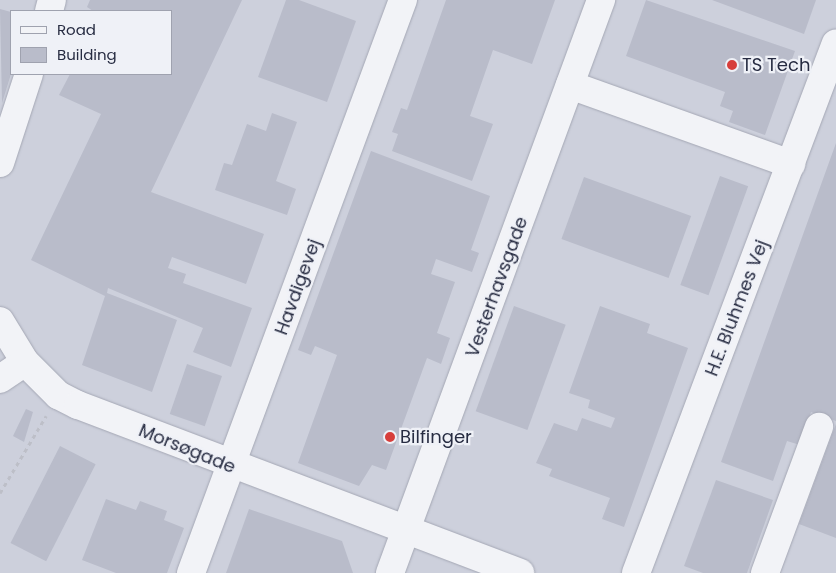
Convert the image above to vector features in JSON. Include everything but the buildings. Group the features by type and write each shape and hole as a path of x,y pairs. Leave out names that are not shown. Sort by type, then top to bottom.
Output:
{"street":[{"name":"Havdigevej","path":"191,573 232,467 403,0"},
{"name":"Vesterhavsgade","path":"390,573 407,532 602,0"},
{"name":"H.E. Bluhmes Vej","path":"636,573 836,43"},
{"path":"0,163 29,75"},
{"path":"570,85 791,164"},
{"name":"Morsøgade","path":"0,321 25,362 58,395 232,467 520,573"},
{"path":"0,379 25,362"},
{"path":"766,573 819,427"}],"path":[{"path":"0,493 58,395"}],"shaded area":[{"path":"0,0 836,0 836,573 0,573"}],"place":[{"name":"TS Tech","path":"732,65"},
{"name":"Bilfinger","path":"390,437"}]}
